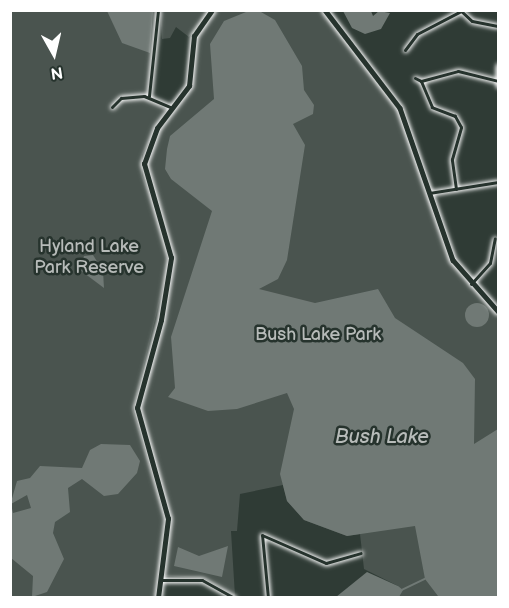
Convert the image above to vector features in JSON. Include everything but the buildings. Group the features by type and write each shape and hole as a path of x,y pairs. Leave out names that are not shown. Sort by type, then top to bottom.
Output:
{"street":[{"path":"149,96 158,10"},
{"path":"158,597 162,580 168,519 136,408 171,267 169,240 144,164 153,137 189,86 192,41 213,10"},
{"path":"325,10 400,108 453,260 471,284 498,311"},
{"path":"405,50 417,34 461,11 472,21 498,26"},
{"path":"498,65 498,86"},
{"path":"421,81 423,76 458,71 498,81"},
{"path":"415,78 421,81 432,107 455,116 461,127 452,159 456,189"},
{"path":"112,108 121,98 149,96 172,108"},
{"path":"429,194 498,182"},
{"path":"471,284 490,263 495,238"},
{"path":"267,597 262,535 326,563 361,553"},
{"path":"162,580 202,579 234,597"}],"green space":[{"name":"Hyland Lake Park Reserve","path":"10,11 157,11 147,97 166,110 142,155 142,175 164,232 168,266 133,410 165,519 155,597 11,597"},
{"path":"160,11 210,11 189,37 176,27 170,38 162,39"},
{"name":"Bush Lake Park","path":"217,11 320,11 330,18 400,114 458,271 498,314 498,597 399,597 398,586 364,569 360,534 347,536 304,520 287,501 283,485 240,494 237,531 231,531 235,596 204,578 165,576 171,521 139,402 164,318 174,255 147,166 156,136 190,89 198,32"}],"water":[{"path":"107,11 153,11 150,53 122,43"},
{"path":"343,11 371,11 373,16 379,11 390,13 381,29 365,34 352,28"},
{"name":"Bush Lake","path":"246,12 261,12 275,20 302,66 304,90 314,105 313,114 293,124 305,145 287,260 278,279 259,289 315,303 378,289 395,318 463,363 475,379 474,444 498,429 498,597 438,596 425,579 415,526 347,536 304,520 287,501 280,474 294,409 287,393 237,409 208,411 168,397 175,388 171,337 212,211 171,179 165,169 167,149 170,136 214,99 210,44 224,21"},
{"path":"93,255 103,271 104,288 80,270 84,256"},
{"path":"477,303 482,304 488,310 488,320 482,326 477,327 472,326 466,320 465,315 466,310 472,304"},
{"path":"101,444 130,445 140,461 137,473 118,494 104,496 82,479 68,488 70,512 55,522 53,533 64,559 47,592 32,597 33,576 11,558 11,504 11,502 17,481 30,478 40,466 82,468 90,450","holes":["27,495 31,508 13,513 11,504"]},
{"path":"228,546 222,577 174,566 178,547 199,556"},
{"path":"367,572 398,586 403,590 399,597 336,597"}],"waterway":[{"path":"402,590 425,579"}]}
